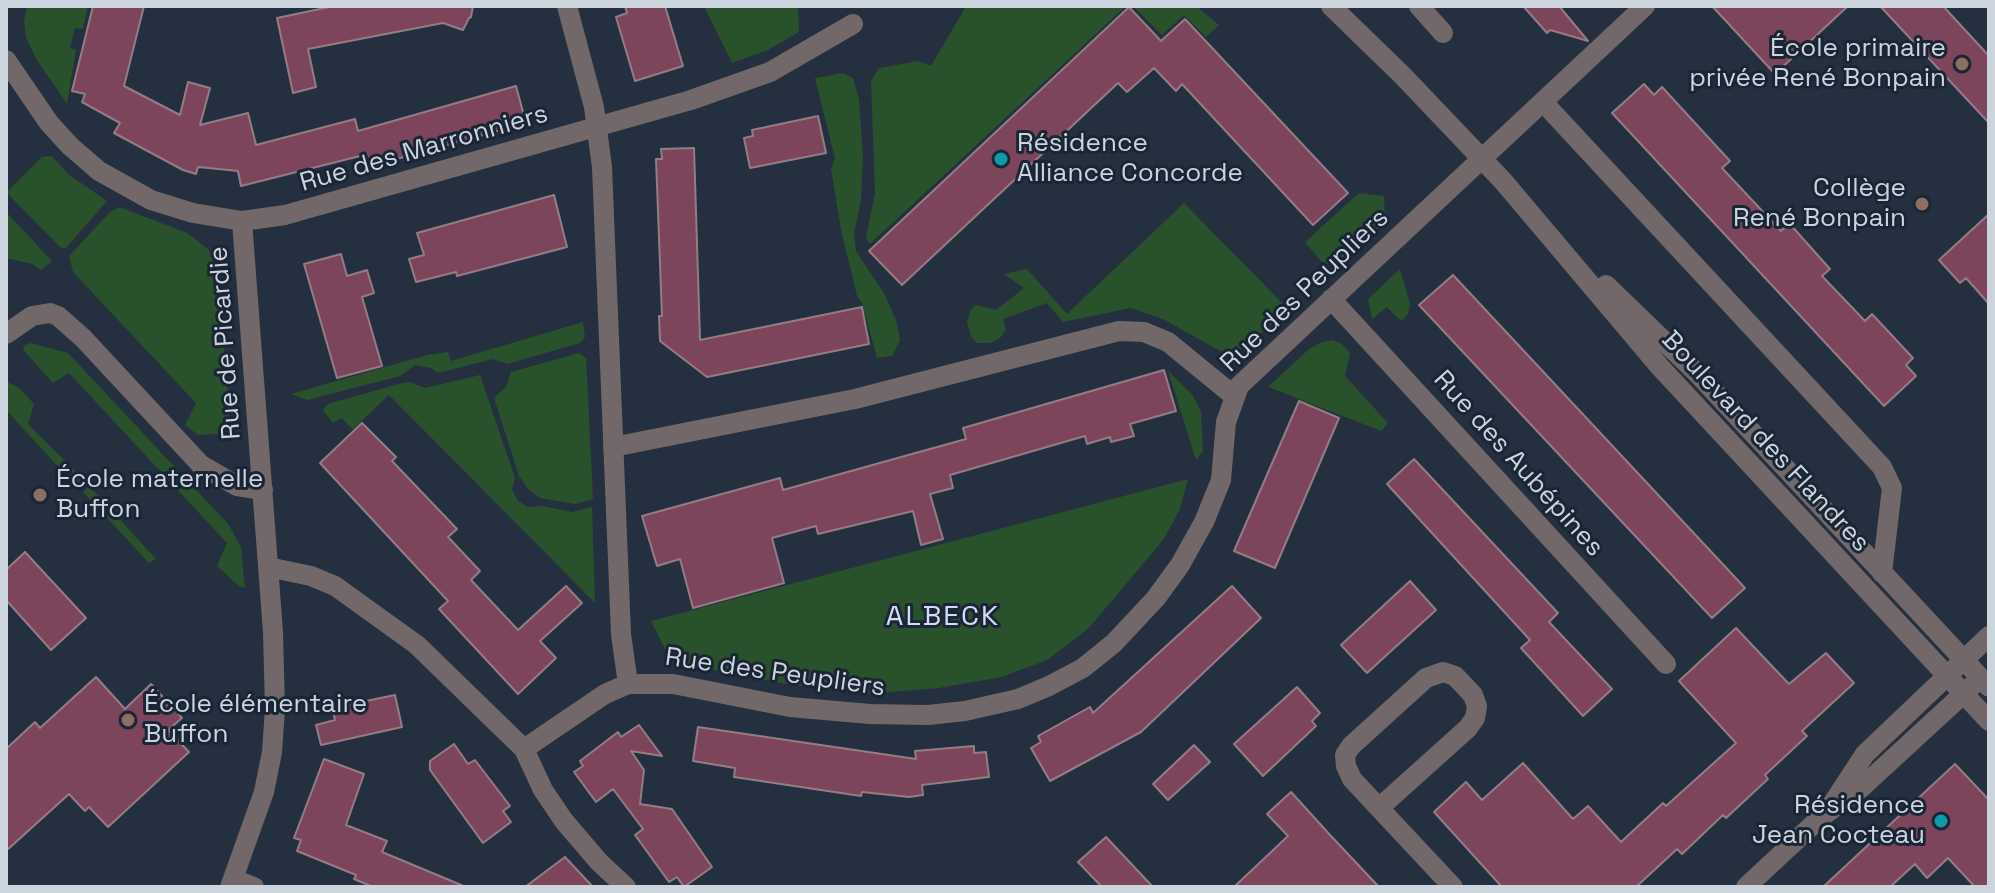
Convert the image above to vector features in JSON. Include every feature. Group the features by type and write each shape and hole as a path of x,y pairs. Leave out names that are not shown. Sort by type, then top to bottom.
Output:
{"street":[{"path":"567,6 586,71 598,127 602,167 622,651 628,684"},
{"name":"Boulevard des Flandres","path":"1331,6 1483,159 1537,218 1660,367 1989,721"},
{"path":"1419,6 1443,33"},
{"name":"Rue des Peupliers","path":"524,749 605,694 628,684 659,683 790,707 909,716 974,710 1018,699 1083,668 1114,643 1156,598 1180,565 1218,492 1226,422 1234,396 1246,378 1645,6"},
{"name":"Rue des Marronniers","path":"6,60 60,135 99,171 133,192 163,204 193,213 242,221 273,218 598,127 762,75 792,61 853,24"},
{"path":"1543,102 1882,467 1892,488 1882,573"},
{"name":"Boulevard des Flandres","path":"1537,218 1696,372 1963,660 1986,678"},
{"name":"Rue de Picardie","path":"231,883 258,812 272,752 275,684 242,221"},
{"name":"Rue des Aubépines","path":"1331,299 1666,664"},
{"path":"6,334 32,316 50,313 58,316 83,338 201,465 237,486 263,490"},
{"path":"613,447 855,399 1119,331 1132,330 1155,335 1180,351 1234,396"},
{"path":"268,567 311,576 335,586 404,634 524,749 543,790 564,821 626,887"},
{"path":"1820,818 1865,754 1989,636"},
{"path":"1379,808 1472,723 1477,712 1476,700 1455,676 1443,672 1426,678 1347,750 1345,760 1348,772 1379,808 1453,887"},
{"path":"1746,887 1820,818 1861,788 1963,694 1986,678"},
{"path":"231,883 254,887"}],"green space":[{"path":"27,6 88,6 83,29 75,28 70,48 76,50 67,104 26,38 24,21"},
{"path":"704,6 798,6 799,32 768,50 732,63"},
{"path":"966,6 1126,6 870,244 866,238 875,193 871,81 879,68 918,61 931,66"},
{"path":"1133,6 1196,6 1219,25 1206,37 1184,15 1162,35"},
{"path":"843,73 853,78 859,99 863,156 861,200 854,233 856,251 885,295 896,320 900,340 892,356 877,358 862,303 857,296 841,230 831,169 835,158 815,78"},
{"path":"52,156 68,174 107,201 66,248 61,248 8,194 42,157"},
{"path":"1359,193 1384,196 1385,223 1338,261 1328,264 1321,261 1305,242"},
{"path":"1184,203 1288,309 1245,348 1222,352 1163,319 1131,308 1063,322 1047,303 1003,319 1006,330 1000,338 990,343 977,343 971,337 967,322 971,309 976,305 996,310 1024,288 1004,274 1027,269 1067,314"},
{"path":"120,207 187,233 208,249 216,266 230,411 227,426 217,434 198,435 185,425 196,403 73,272 69,256 110,212"},
{"path":"6,212 52,261 41,270 32,264 6,258"},
{"path":"1400,269 1410,304 1408,314 1401,321 1387,307 1372,319 1368,299"},
{"path":"583,322 585,337 580,343 507,364 493,359 438,373 431,368 415,365 400,376 307,400 291,394 427,355 448,352 451,361"},
{"path":"1333,340 1350,353 1345,376 1388,423 1381,431 1268,387 1309,349"},
{"path":"30,343 68,353 229,525 241,548 245,588 217,566 227,543 69,373 53,383 23,350"},
{"path":"579,353 586,358 593,499 576,504 540,498 528,489 519,476 494,398 506,387 511,372"},
{"path":"1168,371 1192,394 1201,412 1203,451 1196,460"},
{"path":"480,375 515,478 512,489 518,501 528,507 543,506 572,512 592,507 595,603 389,395 353,429 341,418 333,423 323,410 328,404 402,383 410,382 425,388"},
{"path":"6,381 19,388 34,404 28,424 82,478 75,485 6,410"},
{"path":"1188,479 1180,509 1164,539 1088,629 1047,660 1002,677 939,688 865,694 787,684 683,664 666,651 651,621"},
{"path":"89,486 156,559 149,563 83,492"}],"building":[{"path":"93,6 144,6 124,86 180,115 188,82 210,88 200,125 248,113 256,145 355,119 358,131 516,86 526,123 368,167 364,155 241,186 238,171 198,167 196,174 114,133 120,123 82,102 85,94 72,91"},
{"path":"334,6 473,6 463,30 443,23 308,49 316,87 293,93 277,18"},
{"path":"625,6 665,6 683,66 635,81 616,17 627,13"},
{"path":"1523,6 1559,6 1588,41 1550,30 1547,33"},
{"path":"1712,6 1848,6 1775,74"},
{"name":"École primaire privée René Bonpain","path":"1880,6 1943,6 1989,56 1989,123"},
{"name":"Résidence Alliance Concorde","path":"1129,7 1161,41 1185,19 1348,193 1313,225 1182,84 1176,91 1154,68 1127,92 1118,83 902,285 869,251"},
{"path":"1644,84 1654,95 1662,87 1730,161 1722,168 1781,231 1789,223 1830,269 1822,276 1865,321 1872,314 1913,358 1906,365 1916,376 1884,406 1612,113"},
{"path":"818,116 826,153 750,168 744,138 753,136 752,130"},
{"path":"694,148 700,340 862,307 869,344 707,377 660,341 659,316 662,316 656,159 662,159 661,149"},
{"path":"554,195 567,247 457,276 456,272 416,282 409,259 424,255 417,233"},
{"path":"1989,214 1989,304 1966,278 1960,283 1939,260"},
{"path":"341,254 347,276 367,270 374,293 362,297 382,366 337,378 304,264"},
{"path":"1453,275 1745,588 1712,618 1419,305"},
{"path":"1164,370 1176,411 1130,424 1134,436 1111,442 1110,437 1087,444 1085,436 950,475 953,488 930,494 943,539 921,545 913,511 818,534 816,526 772,538 784,583 693,608 680,559 657,566 642,516 780,478 783,490 966,439 963,428"},
{"path":"1299,401 1339,418 1275,568 1234,551"},
{"path":"362,423 396,457 392,461 457,529 448,537 480,571 471,580 518,630 566,586 582,603 540,641 556,658 518,694 439,609 448,601 320,463"},
{"path":"1414,459 1558,613 1549,622 1612,689 1583,716 1521,648 1530,640 1387,484"},
{"path":"25,552 86,618 51,650 6,600 6,570"},
{"path":"1410,581 1436,610 1367,673 1341,645"},
{"path":"1232,586 1261,618 1141,732 1050,781 1031,748 1041,742 1038,736 1090,707 1093,713"},
{"path":"1736,628 1789,684 1826,653 1854,683 1802,731 1807,736 1765,775 1768,779 1726,818 1723,815 1682,854 1677,849 1636,887 1502,887 1434,812 1466,782 1482,800 1523,763 1573,819 1588,806 1621,842 1736,743 1679,681"},
{"path":"96,677 125,709 151,684 182,718 168,730 189,752 108,827 89,807 85,811 69,794 6,851 6,749 35,722 40,728"},
{"path":"1297,687 1320,713 1312,721 1316,726 1263,776 1234,744"},
{"path":"395,695 402,727 321,745 316,725 335,720 332,708"},
{"path":"639,725 662,756 631,751 644,770 640,804 672,809 712,867 684,887 677,877 669,882 635,835 643,829 613,789 596,802 574,772 583,766 580,761 618,732 621,737"},
{"path":"698,727 916,759 915,751 974,746 974,753 986,752 989,777 922,785 923,795 909,797 862,792 861,796 734,777 735,768 693,761"},
{"path":"454,744 468,764 475,760 510,806 503,811 511,822 483,843 430,770 430,761"},
{"path":"1194,745 1210,762 1168,800 1153,784"},
{"path":"324,759 364,774 346,825 387,841 382,852 466,887 373,887 354,879 356,875 297,851 301,840 294,838"},
{"name":"Résidence Jean Cocteau","path":"1955,764 1989,800 1989,887 1975,887 1948,858 1927,878 1915,864 1890,887 1823,887"},
{"path":"1291,792 1379,887 1234,887 1288,836 1267,814"},
{"path":"1106,837 1153,887 1102,887 1078,862"},
{"path":"565,857 593,887 525,887"}],"place":[{"name":"École primaire privée René Bonpain","path":"1962,64"},
{"name":"Résidence Alliance Concorde","path":"1001,159"},
{"name":"Collège René Bonpain","path":"1922,204"},
{"name":"École maternelle Buffon","path":"40,495"},
{"name":"École élémentaire Buffon","path":"128,720"},
{"name":"Résidence Jean Cocteau","path":"1941,821"}],"district":[{"name":"ALBECK","path":"943,617"}]}
